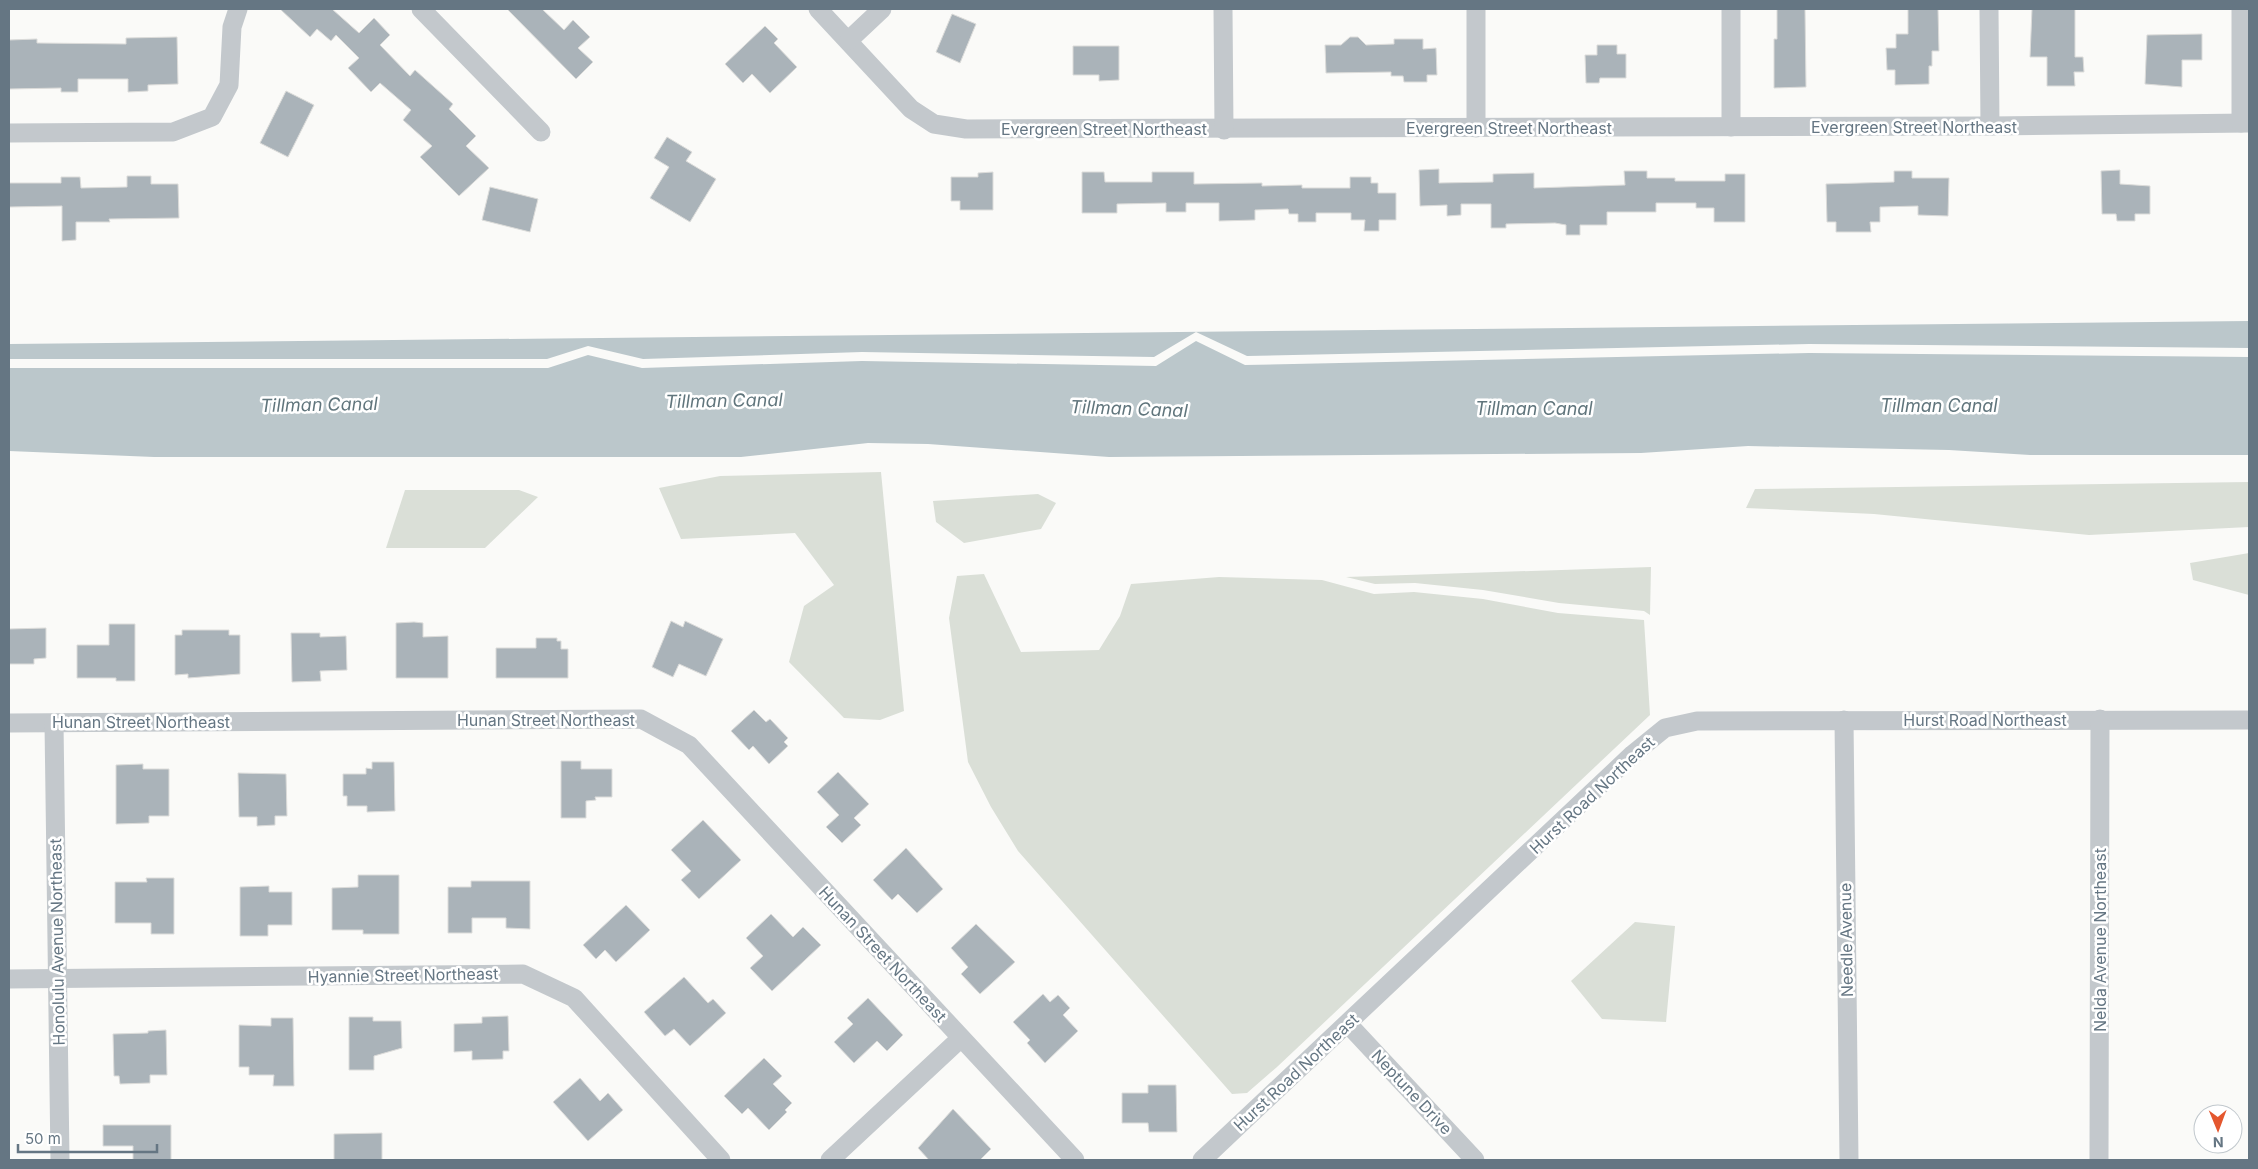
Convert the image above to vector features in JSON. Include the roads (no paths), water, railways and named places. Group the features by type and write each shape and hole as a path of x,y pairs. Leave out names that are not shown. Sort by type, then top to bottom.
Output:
{"street":[{"path":"9,133 173,132 212,117 228,85 232,27 238,9"},
{"path":"421,9 541,132"},
{"name":"Evergreen Street Northeast","path":"818,9 849,40 911,109 934,124 966,129 1224,130 2245,123"},
{"path":"849,40 882,9"},
{"path":"1223,9 1224,130"},
{"path":"1476,9 1476,128"},
{"path":"1731,9 1732,127"},
{"path":"1989,9 1990,126"},
{"path":"2241,9 2245,123"},
{"name":"Hunan Street Northeast","path":"9,723 641,719 690,745 1076,1160"},
{"name":"Needle Avenue","path":"1844,720 1849,1160"},
{"name":"Nelda Avenue Northeast","path":"2099,1160 2100,720"},
{"name":"Hurst Road Northeast","path":"1202,1160 1633,754 1666,728 1697,721 2249,720"},
{"name":"Honolulu Avenue Northeast","path":"54,723 60,1160"},
{"name":"Hyannie Street Northeast","path":"9,979 523,974 574,998 721,1160"},
{"name":"Neptune Drive","path":"1348,1024 1475,1160"},
{"path":"830,1160 961,1038"}],"water":[{"path":"2249,321 2249,348 1809,344 1247,356 1196,332 1154,357 862,352 643,359 588,346 547,359 9,359 9,344"},
{"name":"Tillman Canal","path":"1196,341 1245,365 1809,353 2249,357 2249,455 2030,455 1949,450 1748,446 1641,453 1109,457 928,444 868,443 741,457 154,457 9,451 9,368 548,368 588,355 642,368 862,361 1156,366"}]}
